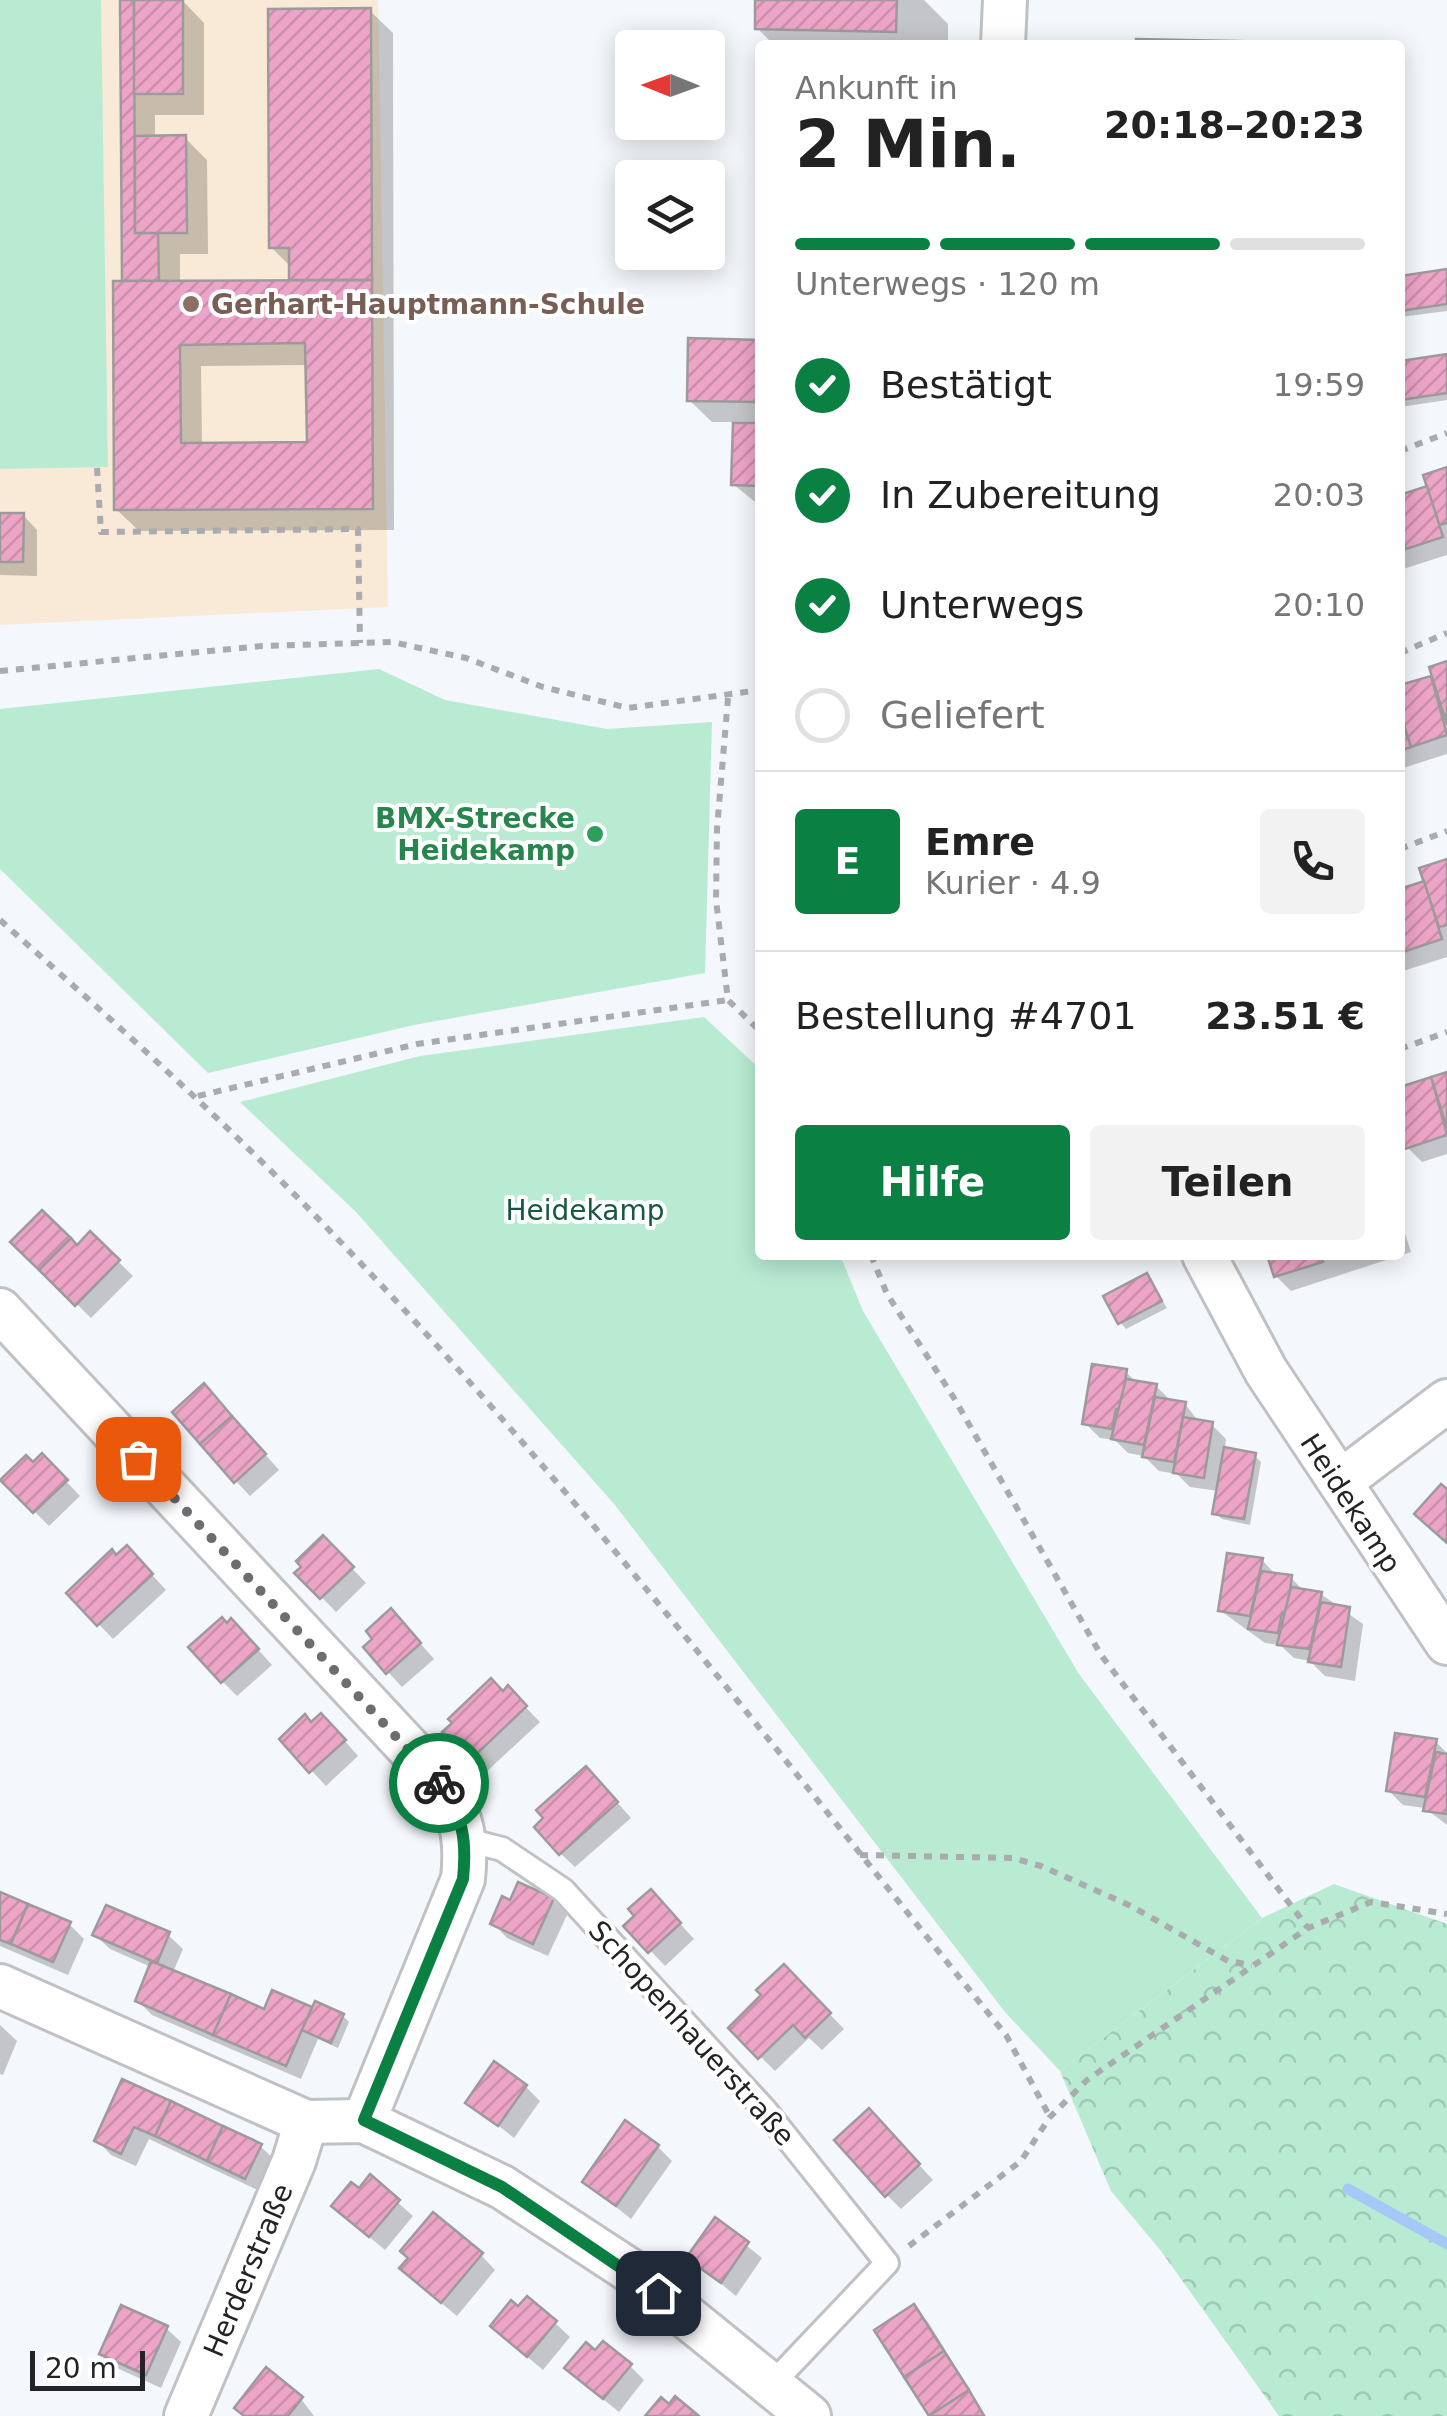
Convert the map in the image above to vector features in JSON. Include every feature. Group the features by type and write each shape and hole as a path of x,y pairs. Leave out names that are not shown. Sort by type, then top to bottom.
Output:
{"street":[{"path":"1003,40 1005,0"},
{"name":"Heidekamp","path":"1207,1260 1266,1372 1447,1643"},
{"path":"0,1310 431,1772 454,1803 467,1840 463,1879 364,2120"},
{"path":"1340,1482 1447,1401"},
{"path":"0,1986 306,2122 364,2120 502,2187 629,2270 809,2416"},
{"name":"Herderstraße","path":"186,2416 294,2161 306,2122"}],"lane":[{"name":"Schopenhauerstraße","path":"467,1840 502,1849 563,1890 765,2110 886,2263"},
{"path":"772,2383 886,2263"}],"path":[{"path":"1405,448 1447,432"},
{"path":"98,468 102,532 358,529 360,643"},
{"path":"1405,651 1447,634"},
{"path":"0,671 262,646 392,642 466,658 543,687 628,708 728,698 755,691"},
{"path":"728,698 716,882 728,1000 755,1027"},
{"path":"1405,846 1447,831"},
{"path":"0,920 198,1096 333,1233 585,1516 1006,2035 1050,2116"},
{"path":"198,1096 417,1044 728,1000"},
{"path":"1405,1047 1447,1032"},
{"path":"873,1260 888,1294 954,1398 1100,1656 1308,1928"},
{"path":"860,1855 1027,1862 1131,1906 1228,1961 1254,1965"},
{"path":"886,2263 1021,2161 1050,2116 1087,2080 1308,1928 1370,1902 1447,1914"}],"shaded area":[{"name":"Gerhart-Hauptmann-Schule","path":"0,0 378,0 388,607 0,625"}],"green space":[{"path":"0,0 101,0 108,467 0,469"},
{"path":"379,669 445,700 607,729 712,722 705,973 414,1025 208,1073 0,869 0,709"},
{"name":"Heidekamp","path":"704,1017 755,1064 755,1260 842,1260 863,1311 1079,1674 1262,1918 1060,2071 1005,2012 615,1505 356,1212 240,1102 420,1056"},
{"path":"1334,1884 1447,1924 1447,2416 1279,2416 1161,2251 1111,2191 1060,2071 1262,1918"}],"building":[{"path":"120,0 134,0 135,233 158,233 159,281 122,281"},
{"path":"134,0 183,0 183,94 134,94"},
{"path":"755,0 897,0 896,32 755,29"},
{"path":"371,8 372,280 289,280 289,248 269,248 268,9"},
{"path":"186,135 187,233 135,233 135,136"},
{"path":"1447,269 1447,304 1405,310 1405,275"},
{"path":"372,280 373,509 114,510 113,281","holes":["305,343 307,442 181,443 180,345"]},
{"path":"688,338 755,340 755,402 687,401"},
{"path":"1447,354 1447,393 1405,399 1405,360"},
{"path":"733,423 755,423 755,486 731,485"},
{"path":"1447,467 1447,523 1439,525 1423,475"},
{"path":"1427,486 1443,537 1406,549 1405,493"},
{"path":"0,513 24,513 23,562 0,562"},
{"path":"1447,661 1447,725 1429,667"},
{"path":"1431,676 1447,735 1411,747 1405,729 1405,684"},
{"path":"1447,859 1447,925 1439,927 1419,868"},
{"path":"1424,881 1442,939 1405,951 1405,887"},
{"path":"1447,1072 1447,1128 1431,1077"},
{"path":"1431,1077 1447,1135 1405,1149 1405,1085"},
{"path":"42,1210 71,1238 39,1270 10,1242"},
{"path":"90,1231 120,1260 75,1306 39,1270 71,1238 77,1245"},
{"path":"1269,1260 1322,1260 1323,1262 1274,1277"},
{"path":"1147,1273 1162,1301 1118,1324 1103,1296"},
{"path":"1092,1364 1127,1369 1121,1410 1116,1409 1112,1429 1082,1424"},
{"path":"1126,1379 1157,1384 1144,1445 1111,1439"},
{"path":"204,1383 232,1416 200,1444 172,1412"},
{"path":"1155,1397 1186,1402 1174,1462 1142,1457"},
{"path":"232,1416 266,1454 234,1483 200,1444"},
{"path":"1183,1417 1213,1422 1204,1478 1173,1473"},
{"path":"1224,1447 1256,1453 1244,1519 1212,1514"},
{"path":"42,1453 68,1480 33,1513 0,1480 26,1455 33,1462"},
{"path":"1441,1484 1447,1489 1447,1543 1414,1514"},
{"path":"323,1535 354,1567 320,1599 294,1573 301,1567 296,1561"},
{"path":"127,1545 153,1574 97,1626 66,1593 112,1549 116,1555"},
{"path":"1227,1553 1263,1558 1250,1616 1218,1611"},
{"path":"1261,1571 1292,1575 1287,1614 1282,1613 1278,1633 1248,1629"},
{"path":"1291,1587 1322,1592 1310,1649 1277,1645"},
{"path":"1321,1602 1350,1607 1341,1667 1308,1662"},
{"path":"391,1608 421,1643 386,1674 363,1647 372,1639 366,1631"},
{"path":"222,1617 227,1623 231,1618 259,1649 221,1683 188,1647"},
{"path":"491,1678 503,1691 508,1685 527,1706 469,1761 442,1732 452,1723 448,1719"},
{"path":"321,1713 346,1740 309,1773 279,1739 305,1714 311,1722"},
{"path":"1395,1733 1437,1739 1425,1797 1386,1791"},
{"path":"1436,1752 1447,1754 1447,1814 1423,1811"},
{"path":"586,1766 618,1802 559,1855 534,1827 543,1818 536,1810"},
{"path":"518,1882 554,1898 533,1944 490,1924 502,1896 510,1900"},
{"path":"651,1889 681,1923 648,1953 623,1926 634,1916 628,1909"},
{"path":"0,1892 28,1904 11,1944 0,1940"},
{"path":"28,1904 71,1922 53,1962 11,1944"},
{"path":"106,1905 170,1932 157,1963 92,1935"},
{"path":"151,1961 231,1994 213,2035 135,2001"},
{"path":"784,1964 831,2013 805,2038 793,2025 758,2059 728,2028 761,1995 756,1990"},
{"path":"272,1990 312,2007 286,2066 213,2035 231,1994 264,2009"},
{"path":"315,2001 344,2014 331,2043 302,2030"},
{"path":"494,2061 527,2085 498,2126 465,2103"},
{"path":"122,2079 171,2101 155,2136 134,2127 121,2154 94,2141"},
{"path":"171,2101 223,2126 207,2161 155,2136"},
{"path":"869,2108 920,2164 885,2197 834,2140"},
{"path":"625,2120 659,2145 616,2206 582,2182"},
{"path":"223,2126 262,2144 245,2179 207,2161"},
{"path":"370,2174 400,2200 369,2237 331,2206 351,2182 359,2188"},
{"path":"433,2212 483,2253 441,2303 399,2268 408,2258 400,2251"},
{"path":"715,2217 749,2242 721,2283 686,2258"},
{"path":"527,2296 557,2321 527,2357 490,2326 511,2300 518,2306"},
{"path":"914,2304 944,2351 904,2377 874,2330"},
{"path":"121,2305 168,2326 146,2375 99,2354"},
{"path":"603,2341 632,2364 603,2399 564,2368 586,2342 595,2350"},
{"path":"944,2351 969,2390 929,2416 904,2377"},
{"path":"266,2367 303,2397 288,2416 244,2416 234,2408"},
{"path":"969,2390 984,2416 929,2416"},
{"path":"675,2396 699,2416 645,2416 661,2397 669,2404"}],"waterway":[{"path":"1348,2189 1447,2244"}],"way so far":[{"path":"138,1459 439,1783"}],"place":[{"name":"Gerhart-Hauptmann-Schule","path":"191,304"},
{"name":"BMX-Strecke Heidekamp","path":"595,834"}],"route":[{"path":"439,1783 454,1803 467,1840 463,1879 364,2120 502,2187 658,2293"}]}
